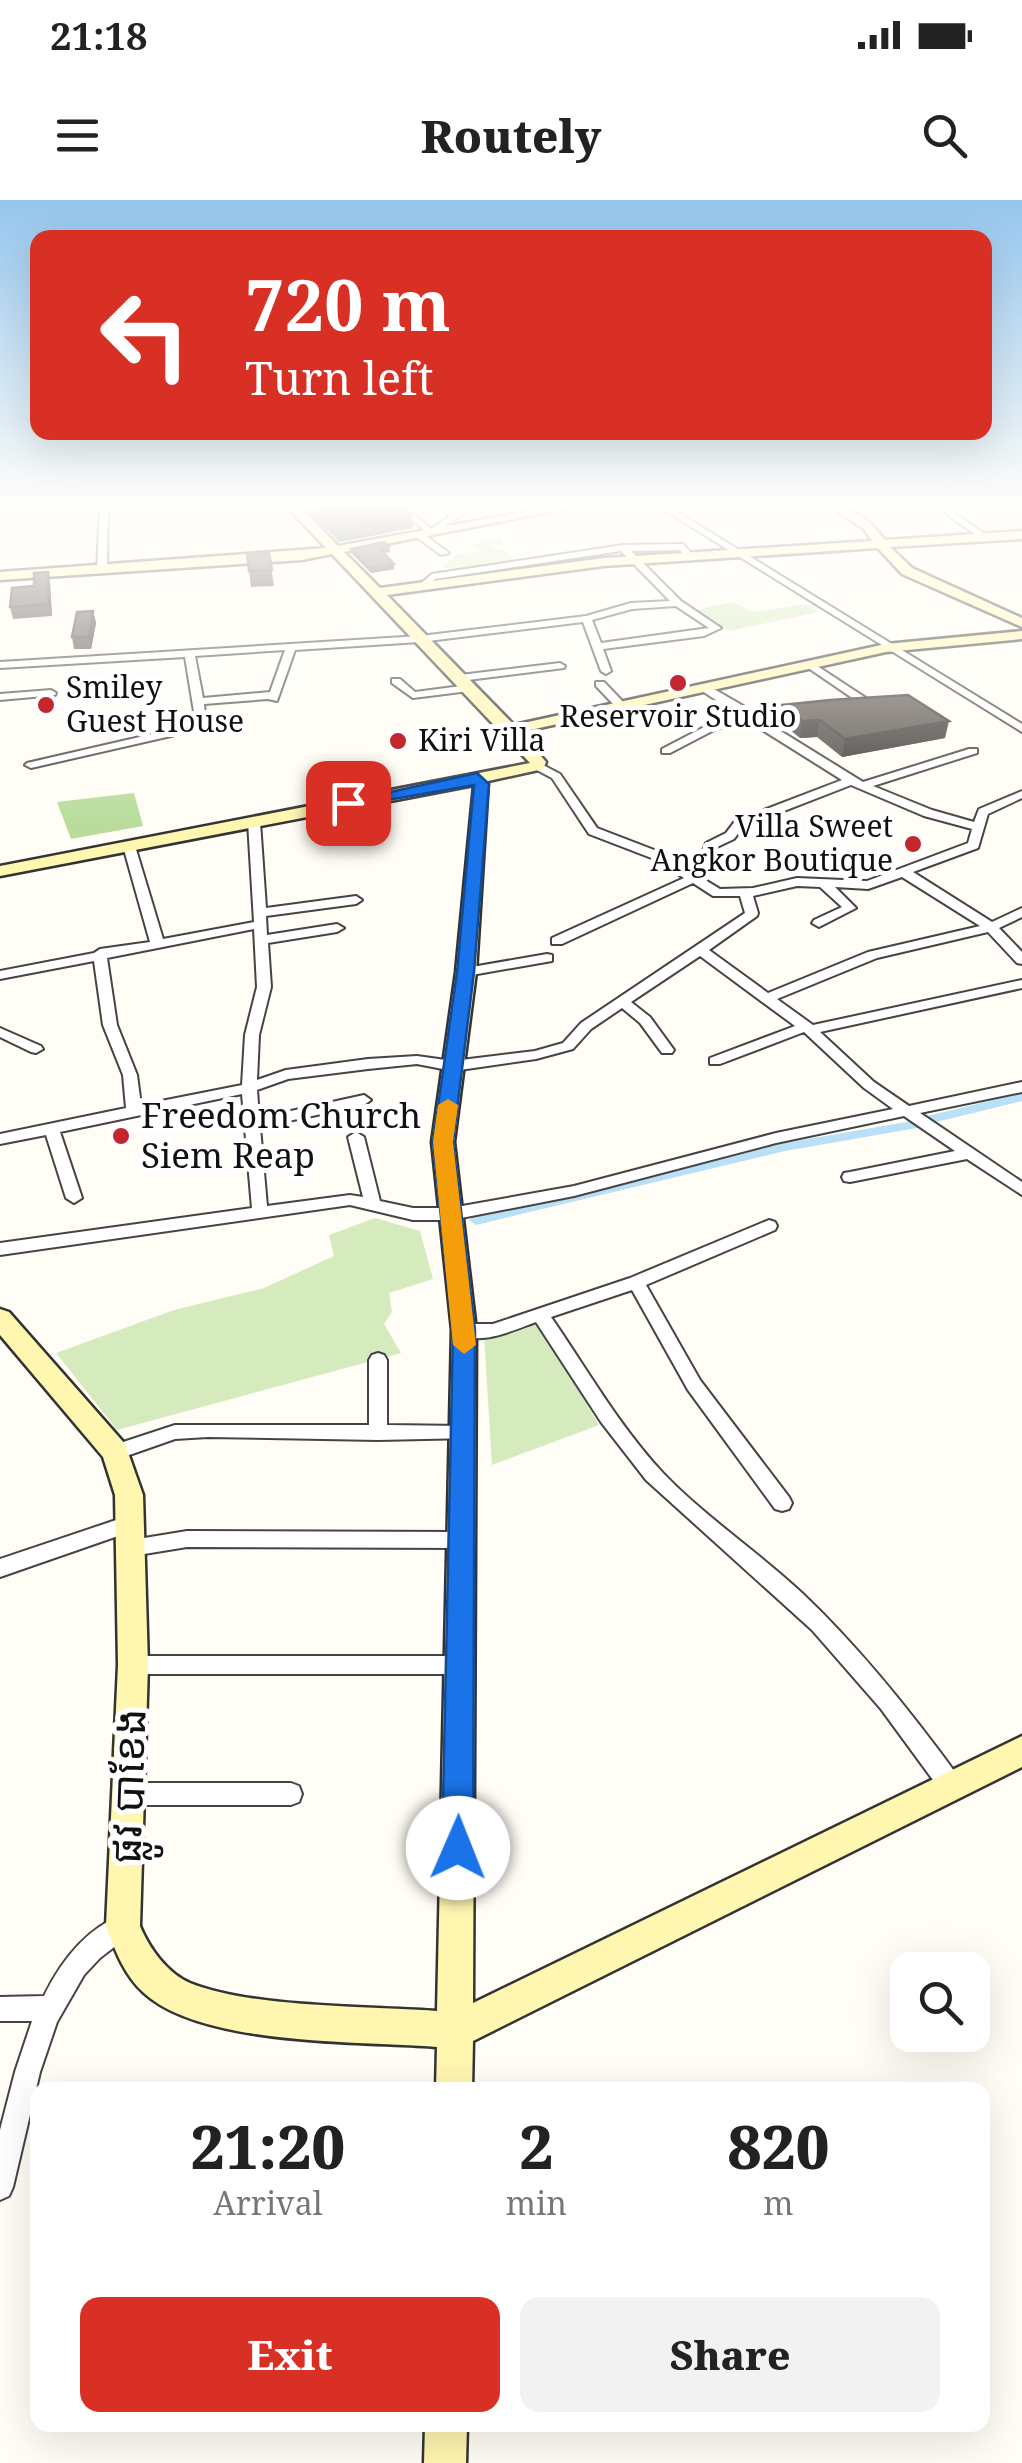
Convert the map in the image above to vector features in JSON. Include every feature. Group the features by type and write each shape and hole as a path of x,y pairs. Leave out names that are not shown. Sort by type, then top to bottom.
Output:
{"street":[{"path":"397,614 510,730 538,762 537,766"},
{"path":"0,665 420,639 587,619 601,614"},
{"path":"600,646 715,629 694,614"},
{"path":"832,614 1022,730"},
{"path":"587,619 606,671"},
{"path":"510,730 886,648 1022,635"},
{"path":"205,702 274,697 291,648"},
{"path":"31,765 202,726 190,654"},
{"path":"810,665 871,706"},
{"path":"396,681 413,695 560,666"},
{"path":"600,684 621,706"},
{"path":"703,687 856,783 980,828"},
{"path":"0,697 51,694"},
{"path":"666,751 712,727 753,716"},
{"path":"677,868 706,858 710,846 730,836 739,824 856,783 973,750"},
{"path":"0,872 537,766 556,776 590,829 677,868 709,890 745,892 797,882 868,885 974,844 983,812 1022,794"},
{"path":"454,2082 464,1330 443,1142 466,972 482,784 477,778"},
{"path":"254,822 264,987 252,1035 249,1088 260,1213"},
{"path":"129,846 157,942"},
{"path":"905,873 991,927 1022,960"},
{"path":"557,941 692,879"},
{"path":"819,923 850,908 824,884"},
{"path":"0,1139 249,1088 286,1075 417,1060 453,1066 568,1046 586,1026 750,916 745,892"},
{"path":"0,975 157,942 261,926 356,900"},
{"path":"767,998 873,955 991,927 1021,913"},
{"path":"261,926 337,928"},
{"path":"702,950 807,1028 917,1120 1022,1190"},
{"path":"100,953 110,1025 130,1076 134,1112"},
{"path":"466,972 547,958"},
{"path":"715,1061 807,1028 1022,984"},
{"path":"624,1003 646,1020 667,1050"},
{"path":"0,1032 36,1049"},
{"path":"0,1249 350,1200 413,1214 451,1214 574,1191 776,1138 917,1120 1022,1087"},
{"path":"252,1124 364,1100"},
{"path":"52,1128 74,1198"},
{"path":"356,1137 372,1203"},
{"path":"850,1177 968,1154"},
{"path":"464,1330 493,1330 636,1282 769,1226"},
{"path":"636,1282 694,1385 782,1503"},
{"path":"539,1314 650,1472 694,1519 766,1573 827,1631 897,1710 952,1787"},
{"name":"ផ្លូវ បាខែង","path":"0,1318 115,1452 128,1496 133,1665 123,1926"},
{"path":"378,1360 378,1433"},
{"path":"115,1452 144,1440 192,1431 465,1433"},
{"path":"0,1568 131,1536 463,1540"},
{"path":"133,1665 459,1665"},
{"path":"0,2187 40,2036 53,2008 75,1966 123,1926 134,1953 154,1979 178,1997 235,2014 456,2030 1022,1751"},
{"path":"127,1794 291,1794"},
{"path":"0,2009 53,2008"},
{"path":"445,2463 446,2432"}],"green space":[{"path":"701,614 811,614 729,631"},
{"path":"134,793 143,826 71,839 57,802"},
{"path":"375,1218 420,1231 433,1279 389,1293 392,1312 384,1324 401,1353 117,1430 56,1353 174,1310 264,1288 334,1256 329,1235"},
{"path":"537,1318 590,1394 587,1405 599,1425 492,1465 484,1335"}],"building":[{"path":"77,614 93,614 89,637 72,637"},
{"path":"908,695 949,721 845,739 820,720 802,721 782,705 830,700"}],"waterway":[{"path":"924,1121 1022,1097"},
{"path":"476,1220 785,1147 912,1125"}],"slow traffic":[{"path":"448,1105 443,1142 464,1345"}],"place":[{"name":"Reservoir Studio","path":"678,683"},
{"name":"Smiley Guest House","path":"46,705"},
{"name":"Kiri Villa","path":"398,741"},
{"name":"Villa Sweet Angkor Boutique","path":"913,844"},
{"name":"Freedom Church Siem Reap","path":"121,1136"}],"route":[{"path":"348,803 477,778 482,784 466,972 443,1142 464,1330 458,1848"}]}
